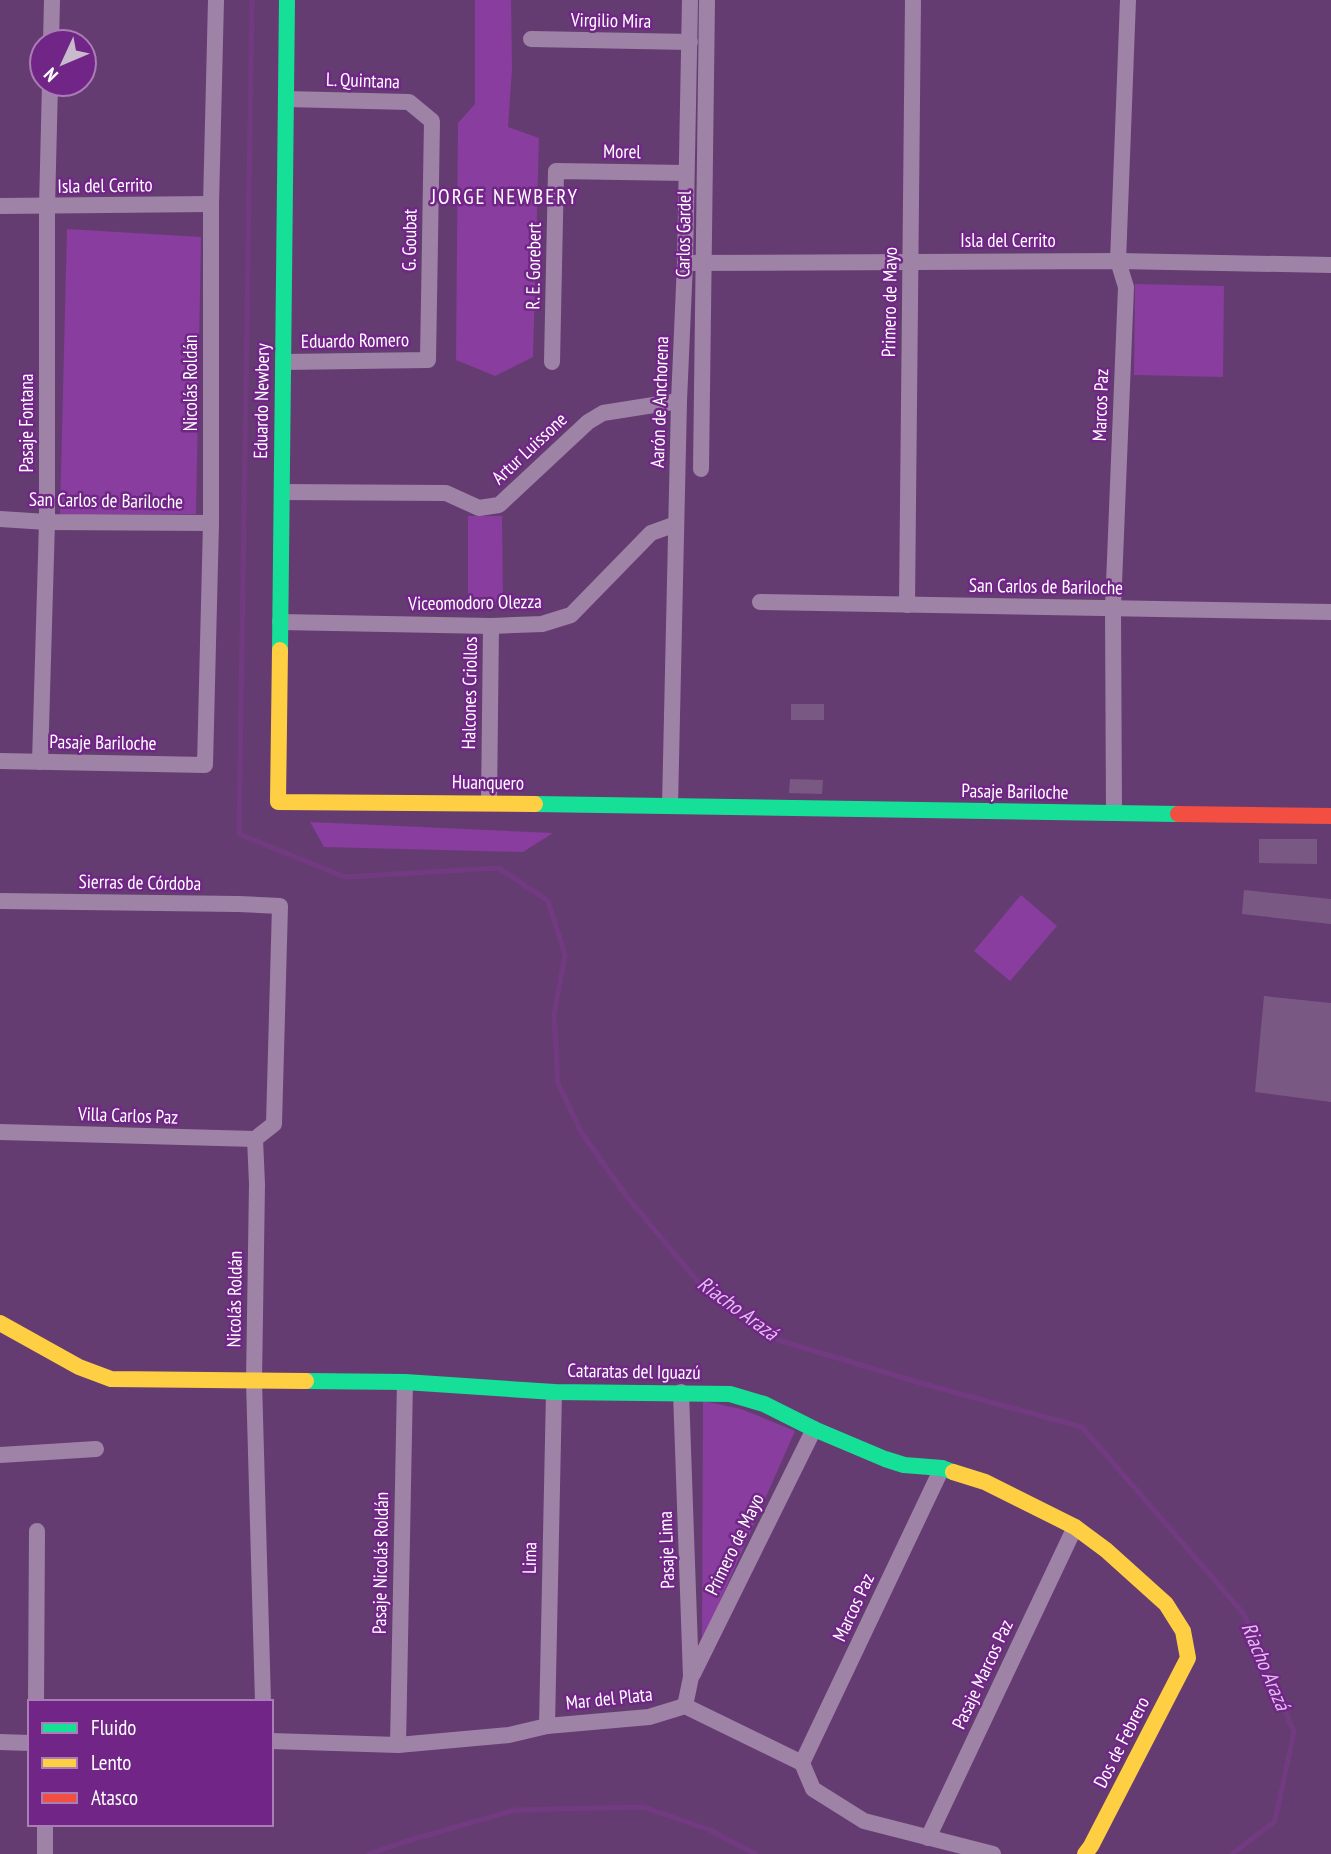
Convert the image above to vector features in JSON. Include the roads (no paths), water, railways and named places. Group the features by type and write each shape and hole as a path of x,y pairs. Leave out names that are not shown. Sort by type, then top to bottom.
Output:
{"street":[{"path":"51,28 52,0"},
{"name":"Nicolás Roldán","path":"205,765 211,523 216,0"},
{"name":"Eduardo Newbery","path":"278,802 287,0"},
{"name":"Aarón de Anchorena","path":"670,806 690,0"},
{"name":"Carlos Gardel","path":"701,469 707,0"},
{"name":"Primero de Mayo","path":"907,605 914,0"},
{"name":"Marcos Paz","path":"1114,813 1113,608 1126,287 1118,261 1128,0"},
{"name":"Virgilio Mira","path":"531,39 690,42"},
{"name":"Pasaje Fontana","path":"40,762 47,522 50,98"},
{"name":"L. Quintana","path":"286,99 409,102 432,121"},
{"name":"G. Goubat","path":"428,360 432,121"},
{"name":"Morel","path":"556,171 686,173"},
{"name":"R. E. Gorebert","path":"552,362 556,171"},
{"name":"Isla del Cerrito","path":"0,206 212,204"},
{"name":"Isla del Cerrito","path":"685,263 1118,261 1331,265"},
{"name":"Eduardo Romero","path":"283,362 428,360"},
{"name":"Artur Luissone","path":"282,492 446,493 480,508 499,505 587,422 603,413 679,401"},
{"name":"San Carlos de Bariloche","path":"0,519 47,522 211,523"},
{"name":"Viceomodoro Olezza","path":"280,622 491,626 542,624 571,615 651,533 676,524"},
{"name":"San Carlos de Bariloche","path":"760,602 1331,612"},
{"name":"Halcones Criollos","path":"489,803 491,626"},
{"name":"Pasaje Bariloche","path":"0,761 205,765"},
{"name":"Huanquero","path":"278,802 698,806"},
{"name":"Pasaje Bariloche","path":"698,806 1331,816"},
{"name":"Sierras de Córdoba","path":"0,901 280,906 274,1124 255,1139"},
{"name":"Villa Carlos Paz","path":"0,1132 255,1139"},
{"name":"Nicolás Roldán","path":"255,1139 257,1184 254,1381 263,1700"},
{"name":"Cataratas del Iguazú","path":"0,1323 79,1367 111,1378 405,1382 554,1392 730,1394 764,1404 814,1429 895,1462 942,1468 985,1482 1075,1527 1106,1550 1166,1604 1183,1631 1188,1658"},
{"name":"Pasaje Nicolás Roldán","path":"398,1745 405,1382"},
{"name":"Lima","path":"547,1726 554,1392"},
{"name":"Pasaje Lima","path":"681,1392 691,1677 685,1706"},
{"name":"Primero de Mayo","path":"691,1677 814,1429"},
{"path":"0,1455 96,1449"},
{"name":"Marcos Paz","path":"802,1763 942,1468"},
{"name":"Pasaje Marcos Paz","path":"928,1838 1075,1527"},
{"path":"36,1700 37,1531"},
{"name":"Dos de Febrero","path":"1088,1850 1188,1658"},
{"path":"685,1706 802,1763 813,1789 864,1821 993,1854"},
{"name":"Mar del Plata","path":"273,1741 398,1745 509,1735 547,1726 649,1717 685,1706"},
{"path":"0,1742 28,1743"},
{"path":"45,1826 45,1854"}],"waterway":[{"name":"Riacho Arazá","path":"252,0 239,834 345,877 499,868 548,901 565,955 554,1015 558,1083 581,1132 627,1197 698,1282 778,1340 924,1384 1082,1427 1244,1614 1294,1732 1275,1821 1232,1854"},
{"name":"Riacho Arazá","path":"369,1854 515,1810 643,1807 710,1830 755,1854"}],"district":[{"name":"JORGE NEWBERY","path":"505,196"}]}
